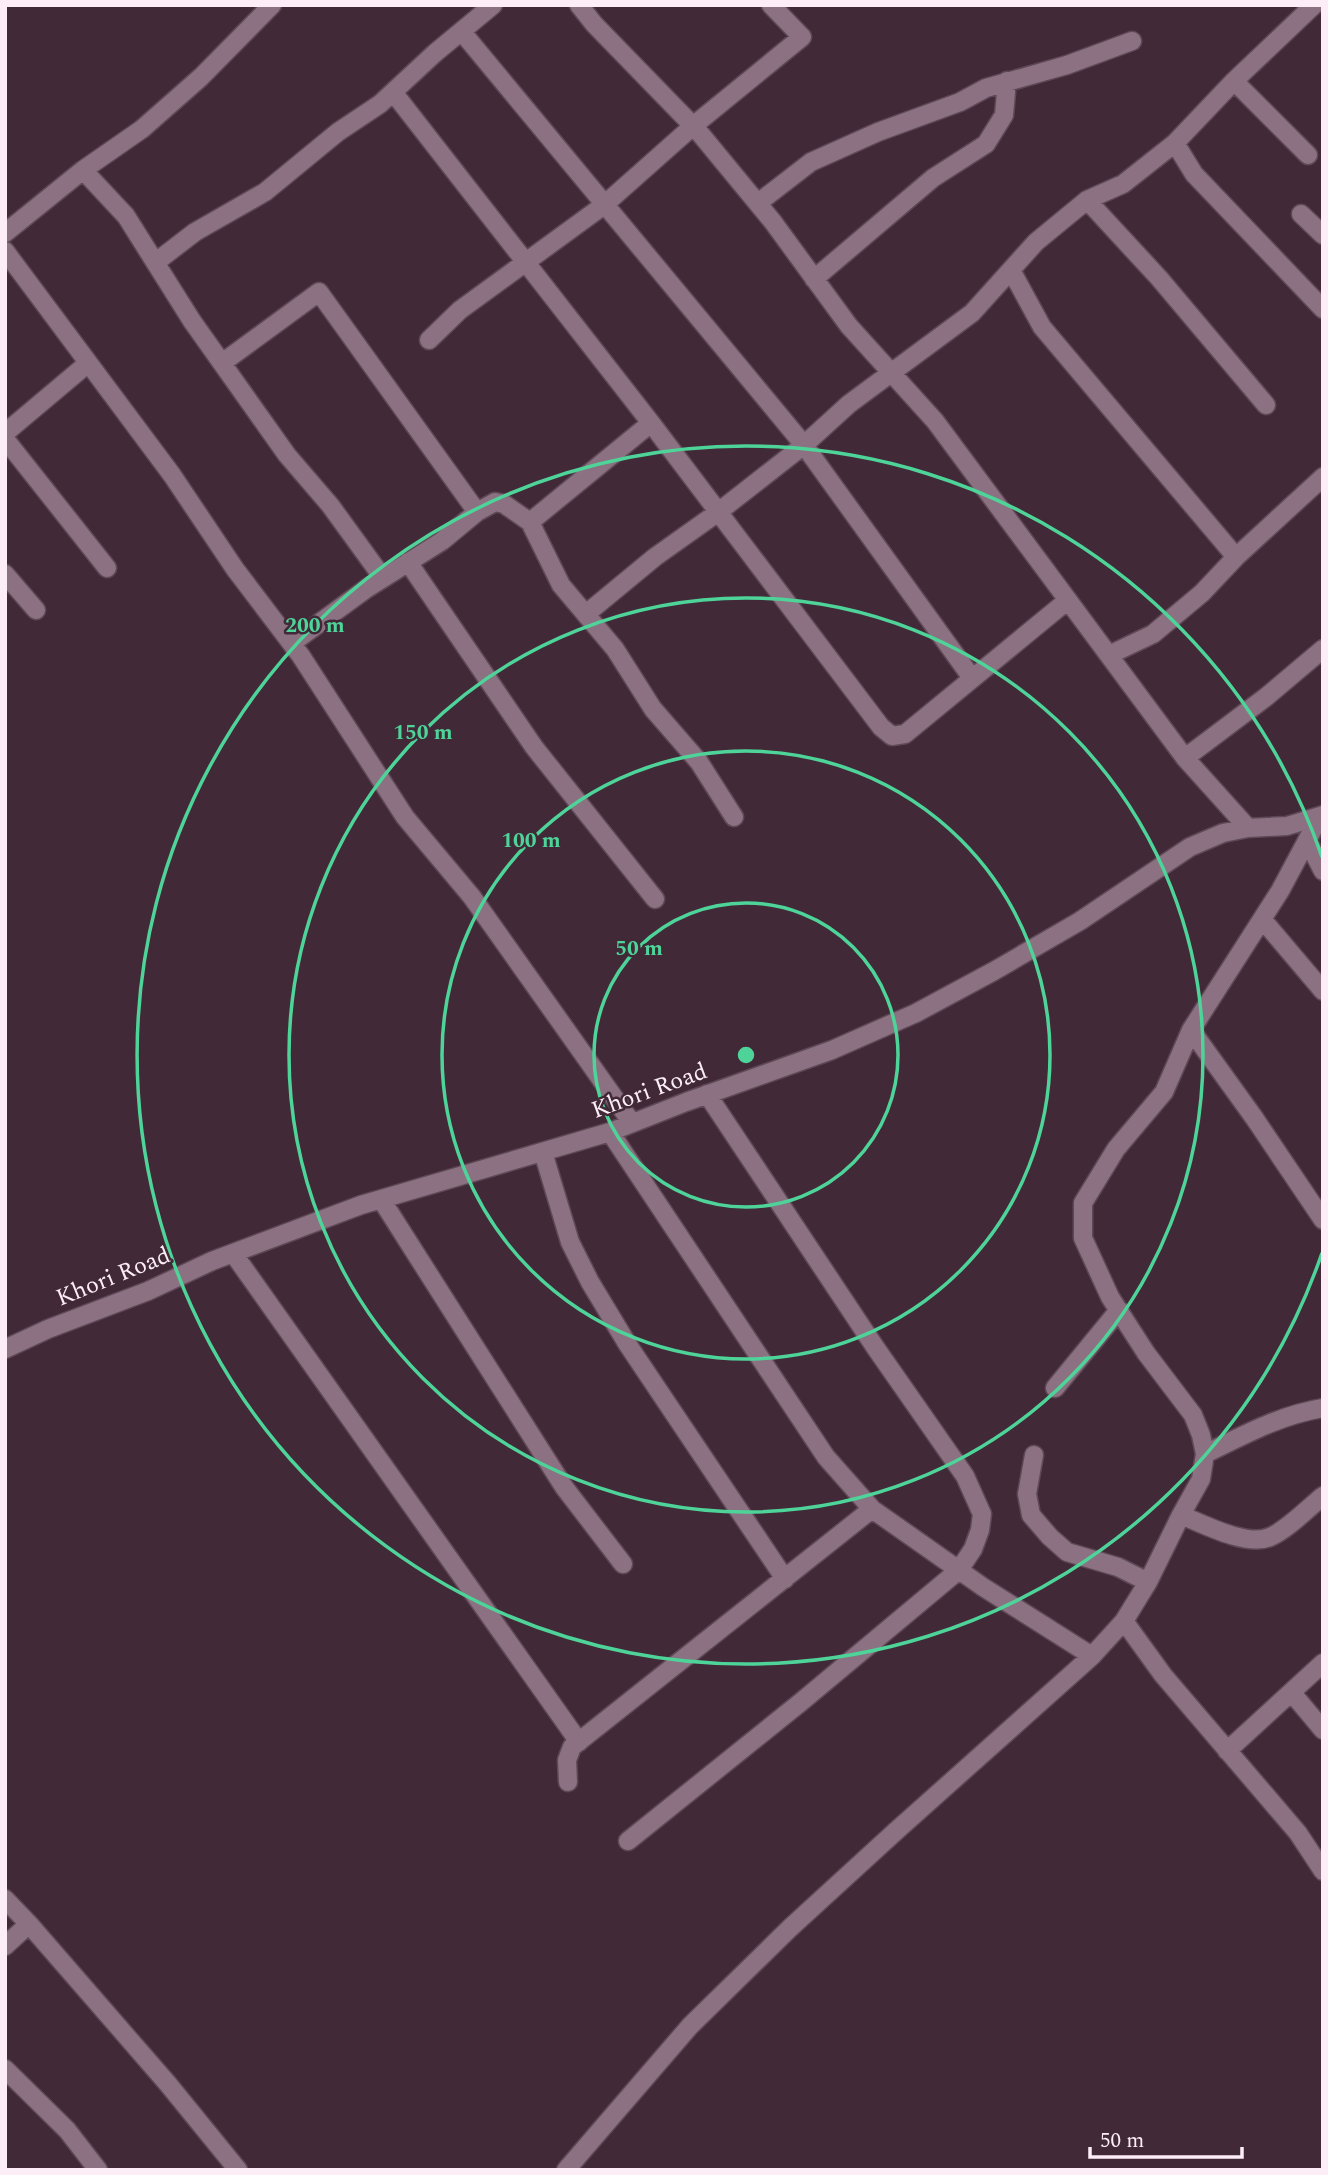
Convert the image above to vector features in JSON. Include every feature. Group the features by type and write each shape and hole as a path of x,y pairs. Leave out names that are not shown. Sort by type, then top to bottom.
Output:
{"street":[{"path":"5,233 83,170 142,129 201,77 272,5"},
{"path":"156,262 195,232 265,192 338,132 380,104 435,53 493,5"},
{"path":"579,5 693,126 758,204 849,326 935,421 1185,758 1248,828"},
{"path":"429,340 460,310 604,205 693,126 802,37 771,5"},
{"path":"586,614 655,557 804,446 849,404 972,313 1036,242 1087,200 1123,184 1175,143 1234,81 1315,5 1323,11"},
{"path":"462,32 804,446 972,678"},
{"path":"758,204 811,162 878,132 960,102 986,88 1067,65 1132,41"},
{"path":"814,279 933,178 986,144 1004,115 1007,81"},
{"path":"1234,81 1308,155"},
{"path":"393,92 651,423 881,727 892,736 905,734 1068,600"},
{"path":"1175,143 1194,174 1323,309"},
{"path":"83,170 126,216 192,321 287,455 330,505 383,578"},
{"path":"1087,200 1177,298 1266,405"},
{"path":"1301,214 1323,235"},
{"path":"5,251 172,475 235,569 292,643 405,817 472,897 632,1123"},
{"path":"1011,270 1042,327 1236,557"},
{"path":"222,363 319,292 477,512"},
{"path":"5,433 88,364"},
{"path":"530,522 651,423"},
{"path":"5,439 107,568"},
{"path":"1109,655 1153,634 1202,593 1236,557 1323,477"},
{"path":"292,643 383,578 442,541 477,512 495,502 504,504 530,522 561,585 615,649 653,709 699,762 734,817"},
{"path":"408,562 534,747 654,899"},
{"path":"5,574 36,610"},
{"path":"1185,758 1323,649"},
{"path":"566,2170 690,2026 886,1840 1092,1656 1124,1621 1148,1582 1201,1479 1205,1454 1193,1415 1146,1353 1110,1297 1083,1238 1083,1203 1116,1149 1164,1092 1191,1030 1262,919 1321,817"},
{"name":"Khori Road","path":"5,1349 48,1329 148,1292 233,1253 381,1199 610,1132 832,1050 916,1013 1080,921 1190,847 1223,833 1248,828 1287,826 1321,817"},
{"path":"1307,840 1323,871"},
{"path":"1262,919 1323,991"},
{"path":"1191,1030 1323,1220"},
{"path":"628,1841 959,1570 973,1549 982,1514 965,1476 707,1094"},
{"path":"610,1132 826,1457 872,1509 959,1570 1092,1656"},
{"path":"542,1152 570,1242 590,1282 628,1345 785,1578"},
{"path":"381,1199 564,1487 623,1564"},
{"path":"233,1253 579,1742"},
{"path":"1055,1388 1119,1310"},
{"path":"1205,1454 1275,1419 1323,1408"},
{"path":"1034,1455 1027,1494 1031,1515 1050,1537 1067,1552 1118,1567 1148,1582"},
{"path":"1181,1515 1236,1536 1256,1540 1271,1537 1323,1496"},
{"path":"568,1782 567,1760 572,1747 872,1509"},
{"path":"1124,1621 1163,1675 1298,1833 1323,1871"},
{"path":"1227,1751 1323,1663"},
{"path":"1292,1693 1323,1730"},
{"path":"5,1899 168,2084 238,2170"},
{"path":"5,1946 29,1924"},
{"path":"9,2079 67,2130 98,2170"}]}
